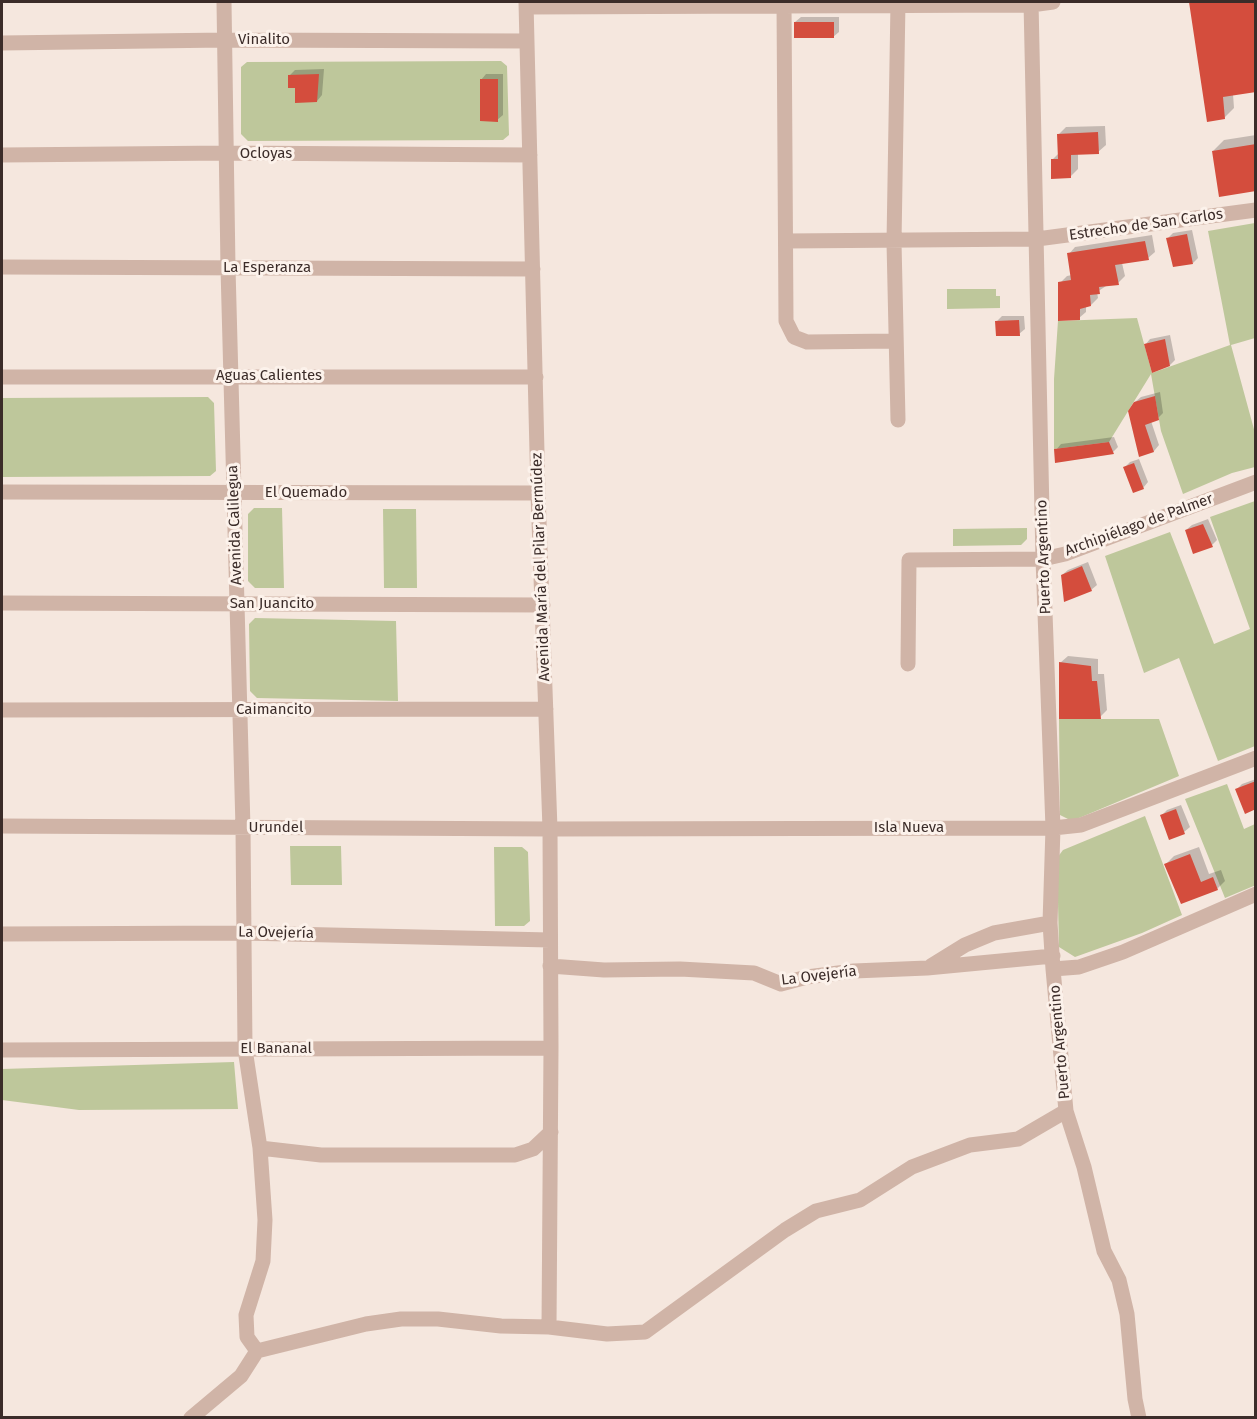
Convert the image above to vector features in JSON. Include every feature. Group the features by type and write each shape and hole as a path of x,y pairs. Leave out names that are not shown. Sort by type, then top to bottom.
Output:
{"street":[{"name":"Avenida Calilegua","path":"224,2 238,710 243,828 245,1049 260,1148 265,1220 262,1261 246,1315 247,1337 257,1351"},
{"path":"527,4 1053,2"},
{"path":"784,3 786,321 794,337 807,342 895,341"},
{"path":"898,3 894,242 898,420"},
{"name":"Puerto Argentino","path":"1031,3 1043,559 1053,828 1050,923 1053,963 1066,1111 1084,1167 1104,1251 1119,1280 1127,1314 1139,1418"},
{"name":"Avenida María del Pilar Bermúdez","path":"527,4 538,493 550,830 549,1327"},
{"name":"Vinalito","path":"2,42 527,41"},
{"name":"Ocloyas","path":"2,155 228,153 530,155"},
{"name":"Estrecho de San Carlos","path":"786,242 1037,239 1256,210"},
{"name":"La Esperanza","path":"2,267 533,269"},
{"name":"Aguas Calientes","path":"2,376 536,377"},
{"name":"Archipiélago de Palmer","path":"908,664 909,560 1043,559 1065,554 1256,482"},
{"name":"El Quemado","path":"2,492 538,493"},
{"name":"San Juancito","path":"2,603 543,605"},
{"name":"Caimancito","path":"2,710 546,709"},
{"name":"Isla Nueva","path":"550,830 1053,828 1081,825 1256,758"},
{"name":"Urundel","path":"2,826 550,830"},
{"name":"La Ovejería","path":"550,966 604,970 680,969 754,973 781,984 807,977 854,971 1053,963 1079,967 1123,952 1256,894"},
{"path":"927,968 965,945 994,933 1050,923"},
{"name":"La Ovejería","path":"2,934 243,933 550,940"},
{"name":"El Bananal","path":"2,1050 551,1048"},
{"path":"191,1418 241,1376 257,1351 366,1324 401,1319 438,1319 501,1326 549,1327 607,1334 645,1332 785,1230 816,1211 860,1200 912,1167 970,1145 1018,1139 1066,1111"},
{"path":"260,1148 321,1155 515,1155 533,1149 551,1132"}],"green space":[{"path":"501,61 507,66 509,135 503,140 248,141 241,134 241,67 247,62"},
{"path":"1255,223 1255,338 1231,345 1255,433 1255,467 1232,473 1183,494 1161,431 1151,374 1109,442 1054,449 1054,379 1058,321 1137,318 1152,373 1230,345 1208,231"},
{"path":"947,289 996,289 996,296 1000,296 1000,308 947,309"},
{"path":"208,397 214,403 216,471 210,476 2,477 2,398"},
{"path":"1255,501 1255,746 1218,761 1179,658 1144,673 1105,556 1170,532 1214,644 1250,629 1210,517"},
{"path":"254,508 282,508 284,588 255,588 248,581 248,514"},
{"path":"383,509 416,509 417,588 384,588"},
{"path":"1027,528 1027,539 1021,545 953,546 953,529"},
{"path":"255,618 396,621 398,701 257,698 250,691 249,624"},
{"path":"1059,719 1159,719 1179,776 1072,821 1060,815"},
{"path":"1227,784 1244,829 1255,824 1256,885 1225,898 1185,799"},
{"path":"1145,816 1182,915 1142,933 1075,957 1059,947 1057,858 1063,850"},
{"path":"290,846 341,846 342,885 291,885"},
{"path":"494,847 522,847 528,852 530,921 524,926 495,926"},
{"path":"234,1062 238,1109 79,1110 2,1100 2,1069"}],"building":[{"path":"1189,2 1256,2 1256,92 1223,97 1225,119 1207,122"},
{"path":"794,22 834,22 834,38 794,38"},
{"path":"319,74 317,102 295,103 295,88 288,88 288,75"},
{"path":"480,79 498,79 498,122 480,121"},
{"path":"1098,132 1099,154 1071,155 1071,178 1051,179 1051,159 1058,159 1057,134"},
{"path":"1256,144 1256,191 1219,197 1212,151"},
{"path":"1187,234 1193,264 1173,267 1166,238"},
{"path":"1145,241 1149,260 1115,265 1119,285 1099,287 1100,294 1090,295 1091,306 1080,309 1080,320 1058,321 1058,282 1071,280 1067,253"},
{"path":"1019,320 1020,336 996,336 995,321"},
{"path":"1165,339 1170,366 1152,373 1144,344"},
{"path":"1155,396 1159,420 1145,425 1154,452 1139,457 1128,411 1134,402"},
{"path":"1109,442 1114,454 1055,463 1054,449"},
{"path":"1134,463 1144,489 1133,493 1123,467"},
{"path":"1203,524 1213,547 1193,554 1185,530"},
{"path":"1082,566 1092,591 1064,602 1061,575"},
{"path":"1059,662 1091,666 1092,681 1097,681 1101,719 1059,719"},
{"path":"1256,781 1256,809 1245,814 1235,789"},
{"path":"1176,809 1185,834 1169,840 1160,815"},
{"path":"1190,854 1201,882 1213,877 1218,890 1181,904 1164,864"}]}
